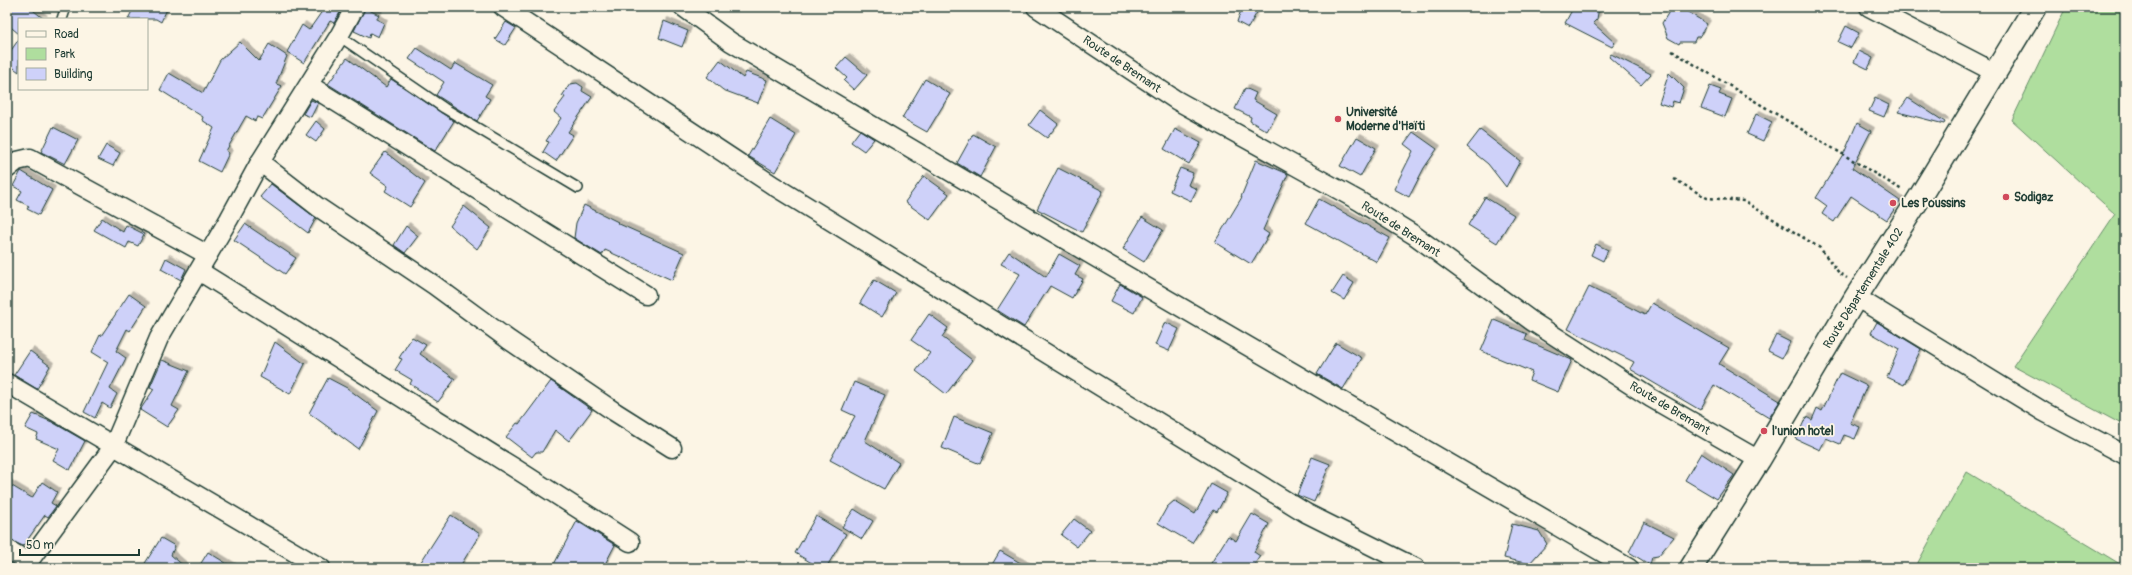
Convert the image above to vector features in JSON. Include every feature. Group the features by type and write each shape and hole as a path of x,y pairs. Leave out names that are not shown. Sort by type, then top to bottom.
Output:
{"main road":[{"name":"Route Départementale 402","path":"1692,568 2035,7"}],"street":[{"path":"7,549 27,565 114,447 159,338 260,162 339,36 354,7"},
{"path":"503,7 774,186 1306,513 1416,568"},
{"path":"683,7 731,42 1100,260 1629,568"},
{"name":"Route de Bremant","path":"1036,7 1176,100 1359,201 1414,235 1539,326 1651,398 1759,460"},
{"path":"1869,7 1996,73"},
{"path":"309,85 646,296"},
{"path":"7,169 17,161 30,158 208,255"},
{"path":"260,162 318,207 434,285 509,340 615,412 672,448"},
{"path":"199,270 513,466 630,542"},
{"path":"1860,292 2044,412 2125,455"},
{"path":"7,383 321,568"}],"lane":[{"path":"62,18 66,7"},
{"path":"339,36 444,108 578,188"}],"path":[{"path":"1672,51 1918,200"},
{"path":"1674,179 1707,198 1744,201 1820,248 1839,273 1860,292"}],"green space":[{"path":"2066,7 2125,7 2125,426 2013,366 2115,214 2012,120"},
{"path":"1967,472 2125,567 2125,568 1915,568"}],"building":[{"path":"11,7 29,7 43,18 18,18 18,33 7,24 7,12"},
{"path":"134,7 168,7 161,22 156,19 148,18 128,18"},
{"path":"325,7 343,7 334,23 330,21 304,63 287,52 302,25 309,30"},
{"path":"1242,7 1260,7 1248,28 1237,22"},
{"path":"1577,7 1599,7 1597,19 1593,23 1615,43 1612,47 1565,23 1572,10"},
{"path":"1672,7 1680,7 1707,24 1699,37 1696,37 1694,42 1680,42 1679,44 1668,38 1662,23"},
{"path":"365,8 379,15 376,19 384,23 378,37 370,33 369,38 354,31"},
{"path":"664,21 688,31 682,47 659,38"},
{"path":"506,22 516,28 505,45 495,39"},
{"path":"1846,26 1859,33 1851,48 1838,42"},
{"path":"18,40 18,71 7,63 7,56"},
{"path":"240,42 259,61 269,44 287,56 276,84 282,86 262,119 257,117 255,121 246,116 226,151 229,153 220,172 199,161 214,128 202,120 203,117 160,90 169,73 203,93 220,60"},
{"path":"417,48 451,70 455,63 492,85 485,96 490,99 477,121 436,95 444,82 409,59"},
{"path":"1859,51 1873,58 1868,69 1854,62"},
{"path":"1611,54 1651,74 1641,85 1609,57"},
{"path":"846,57 867,75 854,90 844,81 847,78 836,68"},
{"path":"347,58 386,87 391,79 454,121 435,151 328,84"},
{"path":"720,60 743,78 746,72 767,80 758,103 723,90 707,77"},
{"path":"1669,73 1684,88 1679,103 1673,101 1671,107 1659,103"},
{"path":"925,79 950,94 927,132 902,118"},
{"path":"577,83 583,87 582,91 592,97 568,132 573,135 556,161 543,152 549,142 546,141 561,118 554,112 565,97 562,96 570,84"},
{"path":"1710,86 1721,90 1719,94 1732,99 1725,117 1701,108"},
{"path":"1245,88 1256,93 1253,100 1277,114 1267,131 1250,121 1251,117 1235,109"},
{"path":"1875,98 1889,105 1884,117 1869,111"},
{"path":"1908,98 1945,122 1944,124 1898,112"},
{"path":"311,100 318,103 311,117 303,114"},
{"path":"1040,110 1058,124 1047,138 1029,125"},
{"path":"1756,114 1772,122 1763,141 1747,134"},
{"path":"770,119 796,135 775,172 748,156"},
{"path":"316,121 325,129 316,142 306,135"},
{"path":"1857,123 1871,131 1852,168 1900,201 1887,220 1851,196 1834,222 1822,214 1827,206 1816,198 1845,151"},
{"path":"53,127 78,140 65,164 41,152"},
{"path":"1175,129 1201,143 1189,164 1164,149"},
{"path":"860,130 874,139 864,151 851,142"},
{"path":"1480,130 1520,161 1506,187 1488,164 1467,147"},
{"path":"1413,132 1437,149 1424,168 1409,197 1394,189 1413,151 1404,144"},
{"path":"973,134 996,147 980,177 957,163"},
{"path":"1357,137 1376,148 1360,177 1340,166"},
{"path":"106,145 120,153 113,166 98,159"},
{"path":"385,152 425,183 410,207 385,191 388,186 370,173"},
{"path":"1256,160 1288,174 1263,230 1269,234 1251,264 1215,242 1242,197"},
{"path":"1058,168 1103,191 1082,232 1037,209"},
{"path":"1180,168 1193,173 1188,185 1197,189 1191,201 1170,191"},
{"path":"21,171 52,190 39,215 27,209 29,206 17,200 22,191 13,186"},
{"path":"924,176 949,194 930,220 905,202"},
{"path":"271,184 316,218 308,233 260,197"},
{"path":"1485,197 1514,215 1497,243 1468,225"},
{"path":"1319,199 1390,238 1377,262 1306,223"},
{"path":"584,205 618,222 617,223 684,253 672,280 605,250 602,255 574,238 576,223"},
{"path":"464,206 491,228 477,249 450,226"},
{"path":"1142,217 1163,230 1144,262 1123,249"},
{"path":"102,218 123,232 126,225 144,234 138,246 129,242 126,248 94,230"},
{"path":"245,224 296,258 285,274 234,240"},
{"path":"406,226 418,236 405,253 394,245"},
{"path":"1596,244 1608,250 1603,261 1591,255"},
{"path":"1009,252 1046,277 1059,254 1080,266 1075,275 1083,279 1072,298 1050,286 1024,327 997,310 1020,274 1001,264"},
{"path":"166,258 186,269 181,280 161,269"},
{"path":"1343,276 1354,283 1344,300 1332,293"},
{"path":"874,280 896,293 882,317 860,303"},
{"path":"1120,284 1142,297 1134,313 1111,301"},
{"path":"1589,287 1645,315 1652,303 1729,348 1719,364 1780,401 1769,418 1714,385 1700,410 1630,369 1634,362 1568,329"},
{"path":"129,294 146,306 130,331 127,329 116,351 126,358 110,389 117,394 110,408 102,403 95,418 84,412 108,362 92,352 100,335 101,336"},
{"path":"929,314 948,328 942,337 972,360 946,394 916,371 930,353 911,340"},
{"path":"1494,320 1527,334 1525,340 1572,360 1558,392 1529,380 1532,372 1481,351"},
{"path":"1165,322 1179,329 1169,351 1155,345"},
{"path":"1877,322 1921,349 1904,385 1887,377 1899,349 1871,333"},
{"path":"1776,335 1790,342 1782,358 1768,351"},
{"path":"412,337 426,345 420,354 455,379 438,402 410,384 412,380 395,370 402,359 399,358"},
{"path":"275,342 305,364 290,394 260,377"},
{"path":"1336,343 1362,358 1343,389 1317,374"},
{"path":"30,351 50,366 37,389 14,375"},
{"path":"162,360 189,371 172,406 179,410 167,427 140,410 154,389 150,387"},
{"path":"1840,373 1867,386 1850,423 1860,427 1855,439 1844,435 1840,444 1826,438 1820,450 1796,439 1806,417 1812,420 1817,408 1822,411"},
{"path":"328,378 347,388 378,411 358,449 309,413"},
{"path":"551,381 592,410 569,441 555,430 542,452 536,452 532,457 506,437 517,423 519,424"},
{"path":"854,382 885,395 865,441 899,463 884,489 830,460 855,416 842,410"},
{"path":"33,414 52,422 85,441 70,470 53,460 59,449 36,439 38,434 25,428"},
{"path":"954,417 993,433 980,464 942,448"},
{"path":"1701,453 1734,475 1717,499 1685,480"},
{"path":"1312,457 1330,464 1314,502 1297,495"},
{"path":"42,482 57,492 51,503 56,506 48,517 45,515 23,546 7,539 7,483 32,498"},
{"path":"1211,484 1227,493 1217,512 1213,510 1192,543 1158,523 1167,507 1174,501 1195,514"},
{"path":"854,509 873,521 862,539 842,527"},
{"path":"1252,514 1269,524 1254,552 1260,556 1252,568 1208,568 1228,536 1236,541"},
{"path":"451,515 480,534 459,568 417,568"},
{"path":"816,516 846,534 826,568 820,568 795,553"},
{"path":"1074,519 1090,531 1077,547 1061,535"},
{"path":"577,521 615,545 603,568 552,568"},
{"path":"1644,522 1674,537 1658,556 1652,557 1650,565 1629,552"},
{"path":"1512,524 1539,531 1547,544 1529,564 1504,558"},
{"path":"161,538 175,546 171,555 186,568 142,568"},
{"path":"1000,551 1029,568 990,568"},
{"path":"208,552 234,568 198,568"}],"place":[{"name":"Université Moderne d'Haïti","path":"1338,119"},
{"name":"Sodigaz","path":"2006,197"},
{"name":"Les Poussins","path":"1893,203"},
{"name":"l'union hotel","path":"1764,431"}]}
